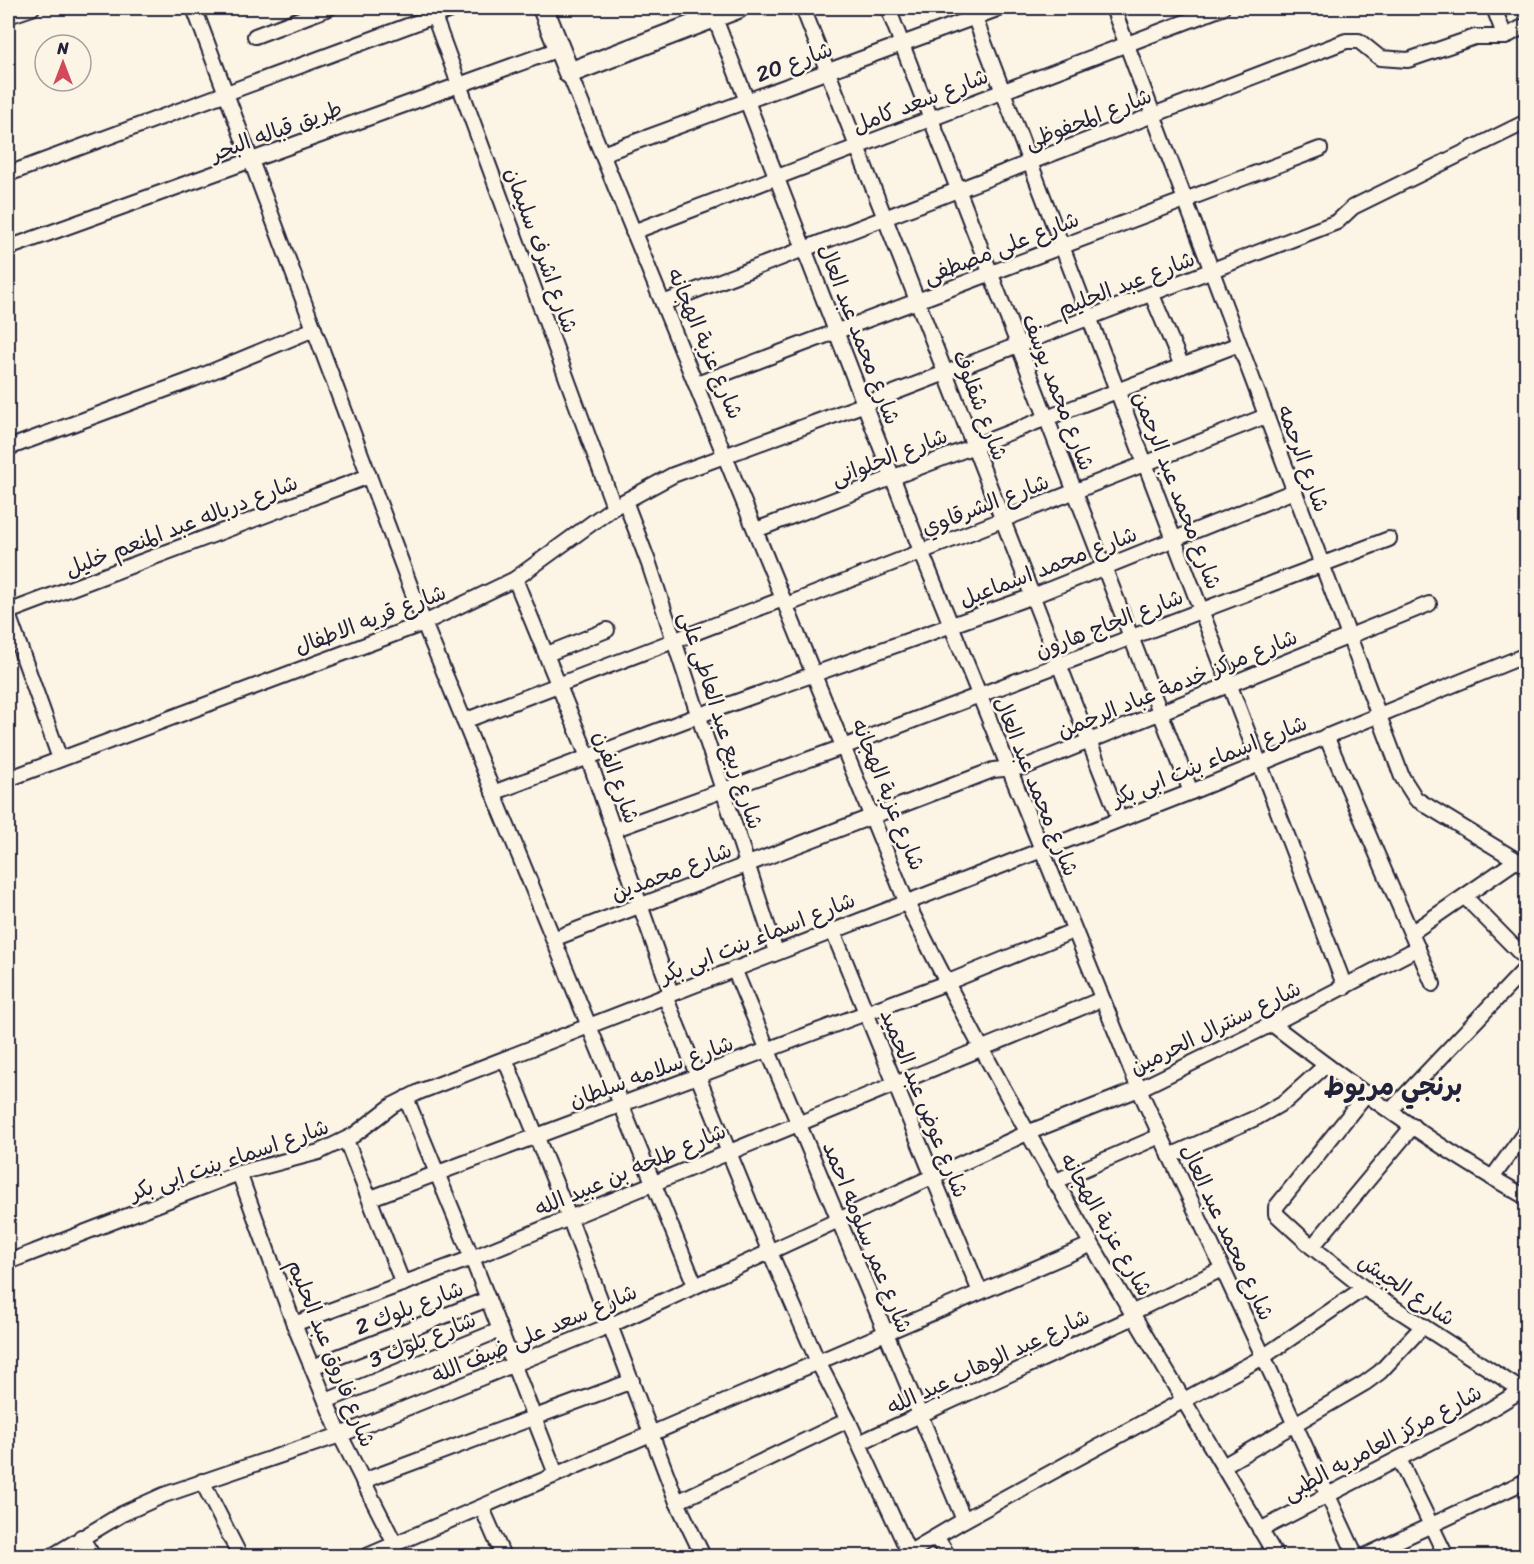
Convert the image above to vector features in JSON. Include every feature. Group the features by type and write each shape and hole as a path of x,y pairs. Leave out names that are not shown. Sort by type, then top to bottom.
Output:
{"street":[{"path":"8,16 32,8"},
{"path":"194,8 424,623 651,1183 695,1285"},
{"path":"255,36 330,8"},
{"path":"8,174 433,11 456,8"},
{"name":"شارع عزبة الهجانه","path":"543,8 906,901 946,983 1054,1182 1276,1557"},
{"path":"569,73 713,12 738,8"},
{"name":"شارع شقلوف","path":"803,8 1119,818"},
{"name":"شارع محمد يوسف","path":"888,8 1191,792"},
{"name":"شارع 20","path":"602,154 902,44 973,12 1000,8"},
{"name":"شارع الرحمه","path":"1113,8 1402,777 1416,799 1522,863"},
{"name":"شارع سعد كامل","path":"633,232 1222,8"},
{"path":"1494,8 1505,37"},
{"name":"شارع اشرف سليمان","path":"433,11 619,504"},
{"name":"شارع محمد عبد العال","path":"713,12 978,696 1138,1089 1356,1557"},
{"name":"شارع محمد عبد الرحمن","path":"973,12 1345,987"},
{"name":"شارع المحفوظى","path":"663,303 1350,40 1359,41 1380,57 1408,60 1475,38 1505,37 1527,25"},
{"name":"طريق قباله البحر","path":"8,248 559,49"},
{"name":"شارع عبد الحليم","path":"726,455 865,405 1212,273 1338,222 1353,207 1527,122"},
{"name":"شارع على مصطفى","path":"697,384 1320,149"},
{"path":"1152,295 1182,366"},
{"path":"8,448 195,379 314,329"},
{"name":"شارع الحلوانى","path":"756,530 1239,344"},
{"name":"شارع الشرقاوي","path":"464,721 673,639 784,602 921,551 1266,416"},
{"name":"شارع قريه الاطفال","path":"8,779 424,623 515,579 619,504 673,475 726,455"},
{"name":"شارع درباله عبد المنعم خليل","path":"8,613 369,476"},
{"name":"شارع محمد اسماعيل","path":"493,793 697,716 1033,596 1294,491"},
{"name":"شارع ربيع عبد العاطى على","path":"619,504 673,639 776,952"},
{"name":"شارع الحاج هارون","path":"614,830 843,747 1389,539"},
{"name":"شارع الفرن","path":"515,579 588,757 640,905 668,995 728,1151 818,1362 859,1443 906,1555"},
{"name":"شارع مركز خدمة عباد الرحمن","path":"871,815 993,770 1025,767 1429,604"},
{"path":"8,613 60,759"},
{"path":"547,654 607,630"},
{"name":"شارع اسماء بنت ابى بكر","path":"8,1262 239,1173 306,1157 346,1140 406,1098 832,929 1191,792 1527,655"},
{"path":"1326,736 1433,984"},
{"name":"شارع محمدين","path":"553,939 871,815"},
{"path":"1411,933 1522,863"},
{"path":"1465,897 1527,959"},
{"name":"شارع عوض عبد الحميد","path":"832,929 980,1292"},
{"name":"شارع سلامه سلطان","path":"371,1198 946,983 1073,931"},
{"name":"شارع سنترال الحرمين","path":"1027,1133 1138,1089 1272,1024 1418,948"},
{"path":"1391,1110 1527,968"},
{"name":"شارع عمر سلومه احمد","path":"734,969 919,1417 964,1520"},
{"name":"شارع طلحه بن عبيد الله","path":"294,1324 472,1258 798,1122 1102,999"},
{"path":"1272,1024 1413,1126 1492,1178 1527,1197"},
{"path":"505,1059 570,1217 677,1502 703,1557"},
{"path":"1170,1156 1238,1127 1277,1107 1326,1065"},
{"name":"شارع الجيش","path":"1367,1093 1276,1207 1280,1219 1364,1288 1524,1392"},
{"path":"406,1098 472,1258 556,1474"},
{"path":"1312,1246 1413,1126"},
{"path":"1492,1178 1527,1131"},
{"name":"شارع سعد على ضيف الله","path":"52,1557 81,1537 122,1514 202,1481 340,1435 514,1367 611,1325 769,1250 1027,1133"},
{"path":"1054,1182 1160,1136"},
{"path":"346,1140 371,1198 403,1284"},
{"name":"شارع فاروق عبد الحليم","path":"239,1173 294,1324 340,1435 395,1544"},
{"path":"367,1557 1090,1245"},
{"name":"شارع عبد الوهاب عبد الله","path":"859,1443 919,1417 1132,1315 1222,1269"},
{"path":"906,1555 964,1520 1263,1357 1364,1288"},
{"name":"شارع بلوك 2","path":"312,1367 488,1299"},
{"path":"1222,1466 1295,1426 1380,1372 1423,1326"},
{"name":"شارع بلوك 3","path":"326,1401 500,1330"},
{"path":"363,1481 535,1420 632,1382"},
{"name":"شارع مركز العامريه الطبى","path":"1260,1530 1466,1425 1524,1392"},
{"path":"677,1502 848,1420"},
{"path":"1399,1459 1446,1557"},
{"path":"202,1481 240,1557"},
{"path":"1365,1557 1527,1481"},
{"path":"482,1508 503,1557"},
{"path":"81,1537 93,1557"},
{"path":"937,1538 948,1557"}],"district":[{"name":"برنجي مريوط","path":"1393,1086"}]}
